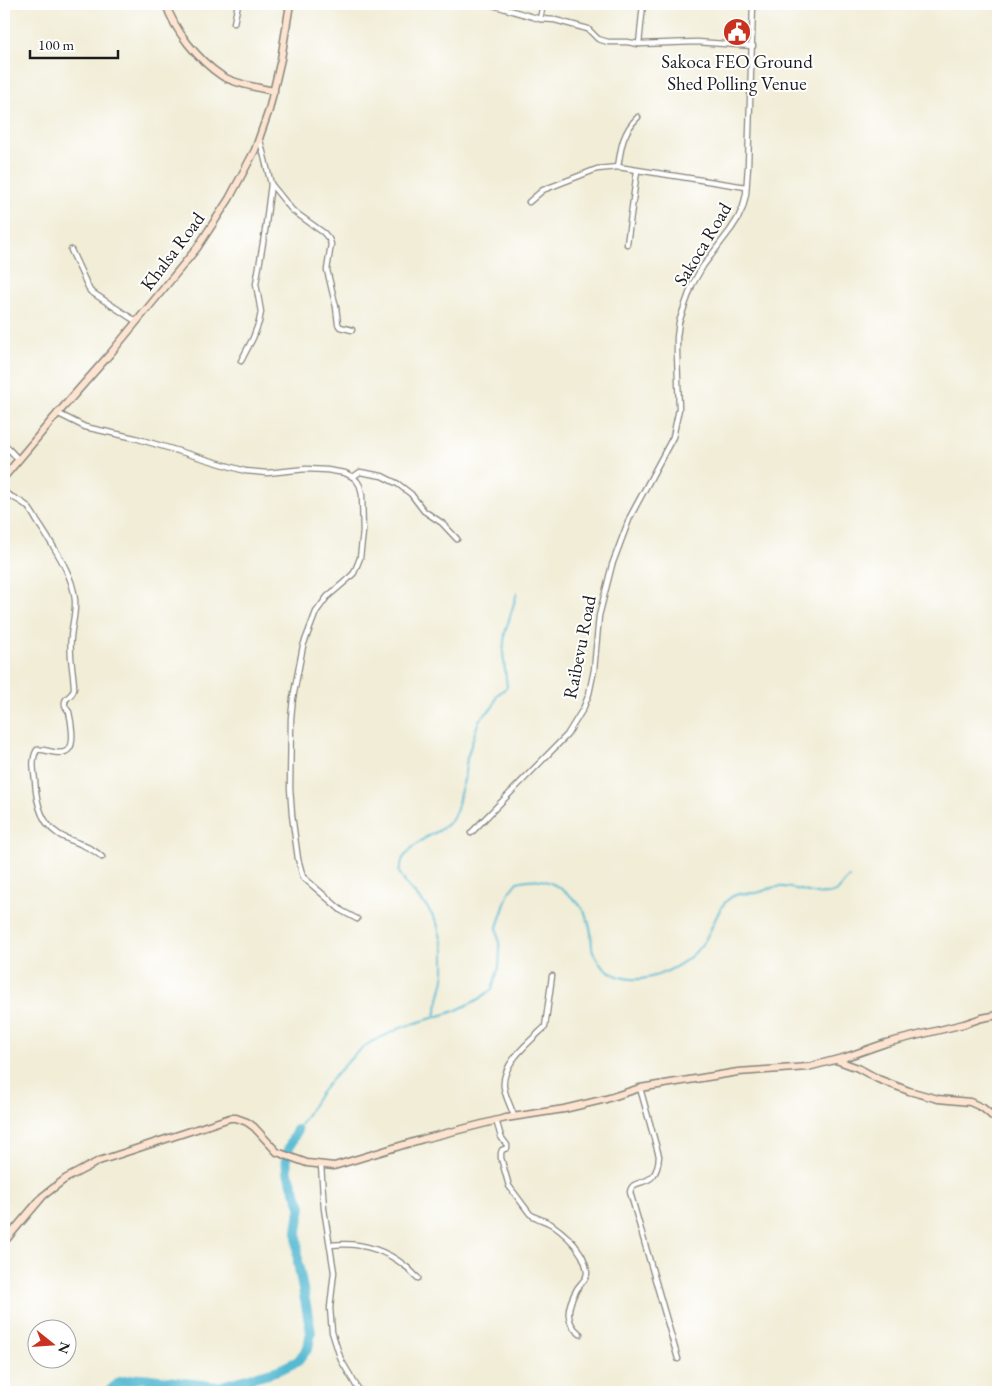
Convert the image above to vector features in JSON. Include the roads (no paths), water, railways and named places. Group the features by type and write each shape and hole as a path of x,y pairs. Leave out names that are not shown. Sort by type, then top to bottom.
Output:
{"street":[{"path":"166,4 170,17 195,53 223,76 249,86 274,91"},
{"path":"234,23 238,4"},
{"name":"Khalsa Road","path":"4,477 137,322 197,248 229,199 255,150 269,110 281,59 290,4"},
{"path":"489,4 540,19 555,20 588,29 598,39 608,42 639,44 697,42 753,46"},
{"path":"540,19 543,4"},
{"path":"639,44 643,4"},
{"name":"Sakoca Road","path":"673,437 679,409 678,322 692,285 703,266 731,229 743,207 748,166 754,4"},
{"path":"618,167 624,135 630,124 638,117"},
{"path":"259,138 272,184 292,210 324,233 329,239 327,270 338,324 340,327 352,330"},
{"path":"528,202 543,190 597,169 618,167 746,187"},
{"path":"627,244 637,171"},
{"path":"241,361 254,338 261,312 256,284 266,231 272,184"},
{"path":"71,250 90,291 137,322"},
{"path":"57,413 85,427 135,438 245,471 267,473 306,469 327,470 345,473 353,477 360,486 363,532 360,558 354,573 327,597 316,612 303,646 291,718 290,788 299,864 303,877 342,911 357,919"},
{"name":"Raibevu Road","path":"471,833 567,735 583,709 589,694 594,670 599,616 610,570 630,517 673,437"},
{"path":"4,444 19,460"},
{"path":"353,477 360,472 382,476 398,484 411,494 424,512 442,523 457,539"},
{"path":"4,492 25,504 31,511 54,545 74,590 75,600 70,639 70,662 74,690 65,702 65,707 69,712 73,741 70,748 65,752 40,749 35,753 34,766 39,808 44,819 55,832 92,849 102,857"},
{"path":"514,1116 503,1086 507,1068 524,1046 545,1028 552,976"},
{"path":"4,1242 43,1196 65,1179 99,1161 149,1146 222,1120 236,1118 247,1122 277,1152 307,1163 334,1166 374,1153 496,1120 564,1109 606,1099 640,1088 738,1072 808,1067 867,1051 886,1043 998,1015"},
{"path":"835,1059 909,1091 938,1098 970,1102 983,1108 998,1121"},
{"path":"640,1088 658,1162 655,1174 651,1178 634,1185 630,1192 678,1359"},
{"path":"496,1120 501,1136 508,1146 501,1153 509,1186 530,1214 550,1224 572,1241 584,1260 587,1276 577,1289 568,1311 574,1330 580,1334"},
{"path":"321,1165 324,1209 334,1272 330,1308 332,1332 341,1360 360,1392"},
{"path":"331,1245 341,1244 377,1249 405,1265 418,1278"}],"waterway":[{"path":"435,1016 444,979 444,950 437,923 427,907 406,884 399,872 403,858 412,848 451,821 457,809 467,758 479,720 493,707 497,695 507,687 503,653 505,633 517,593"},
{"path":"297,1130 331,1080 355,1054 371,1042 403,1027 455,1011 479,999 492,989 499,967 500,951 497,927 509,892 517,882 529,880 544,881 570,895 585,913 591,930 592,949 597,960 612,973 631,979 656,976 679,965 689,957 705,940 722,906 733,896 756,893 777,887 792,888 816,894 830,894 839,890 849,877"},
{"path":"108,1392 120,1382 142,1378 218,1387 279,1370 298,1361 308,1348 311,1332 298,1263 297,1231 301,1206 287,1171 286,1154 297,1130"}],"place":[{"name":"Sakoca FEO Ground Shed Polling Venue","path":"737,32"}]}
